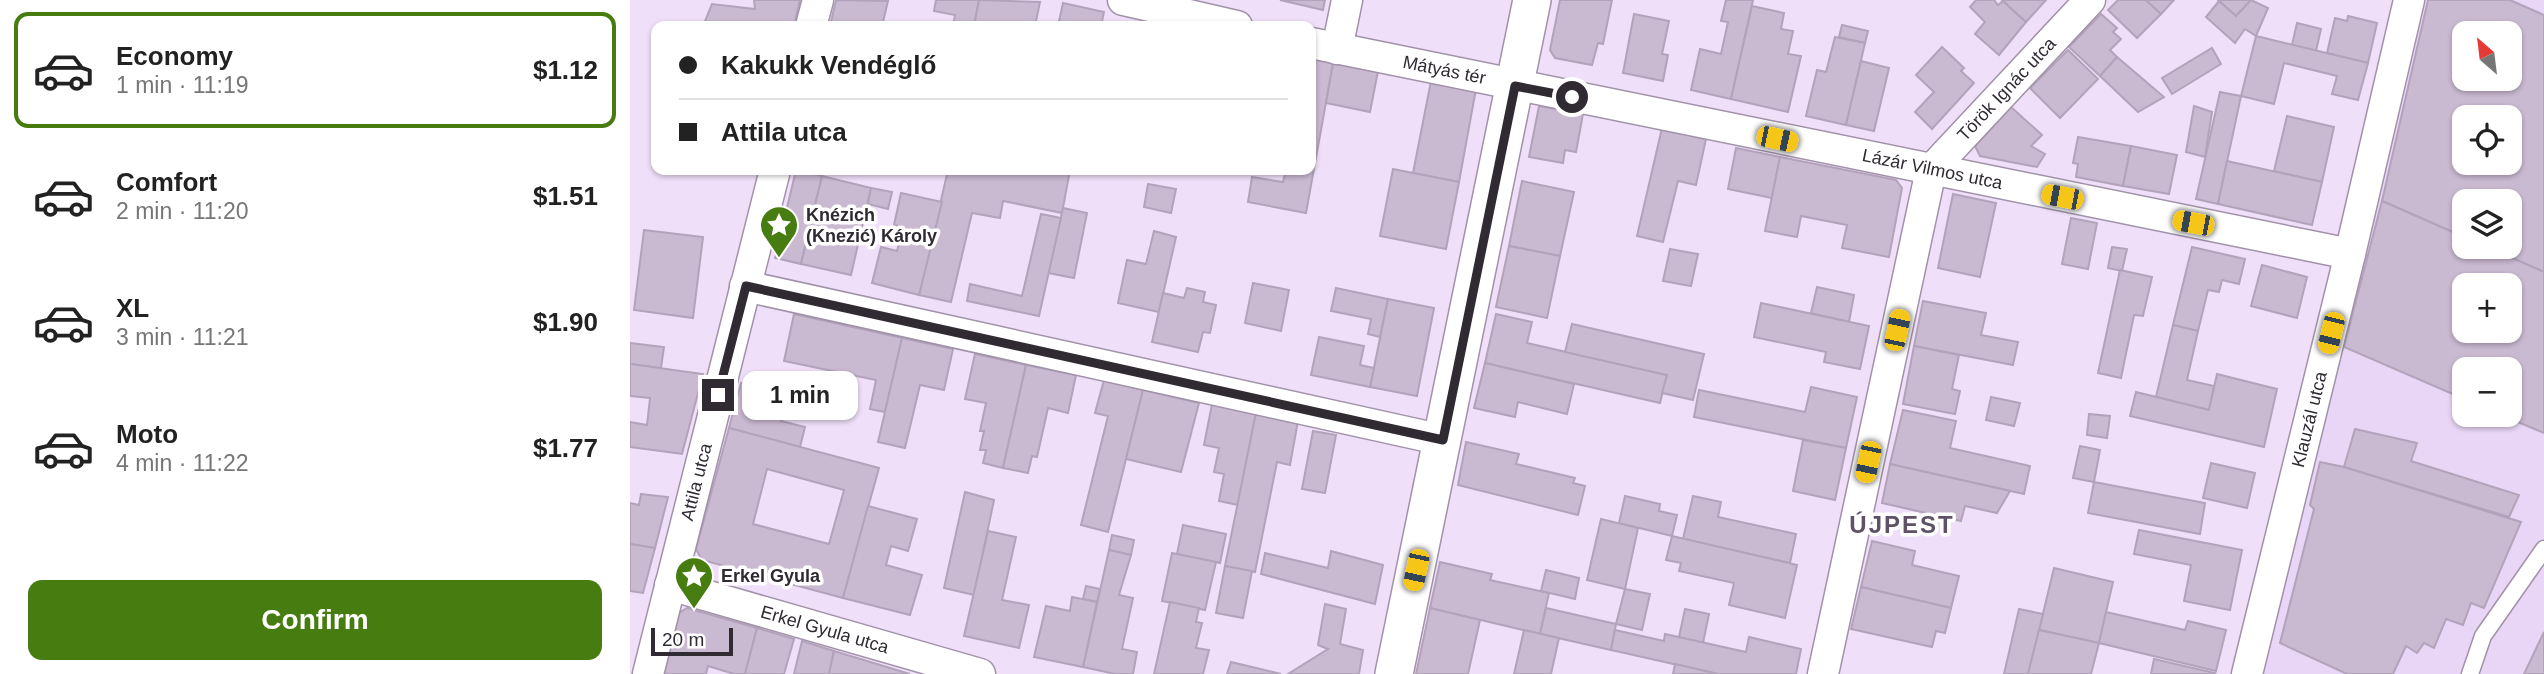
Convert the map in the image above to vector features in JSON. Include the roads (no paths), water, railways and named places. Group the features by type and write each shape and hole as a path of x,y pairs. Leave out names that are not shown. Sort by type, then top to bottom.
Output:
{"street":[{"path":"812,21 818,0"},
{"path":"1123,0 1215,21"},
{"name":"Mátyás tér","path":"1347,0 1324,46 1515,86"},
{"path":"1394,674 1532,0"},
{"name":"Török Ignác utca","path":"1931,170 2090,0"},
{"name":"Klauzál utca","path":"2247,674 2409,0"},
{"name":"Lázár Vilmos utca","path":"1515,86 2350,254"},
{"path":"1823,674 1931,170"},
{"name":"Attila utca","path":"649,674 774,175"},
{"path":"746,286 1443,440"},
{"name":"Erkel Gyula utca","path":"670,584 980,674"}],"lane":[{"path":"2470,674 2483,636 2544,549"}],"place":[{"name":"Knézich (Knezić) Károly","path":"779,259"},
{"name":"Erkel Gyula","path":"694,610"}],"district":[{"name":"ÚJPEST","path":"1902,525"}]}
